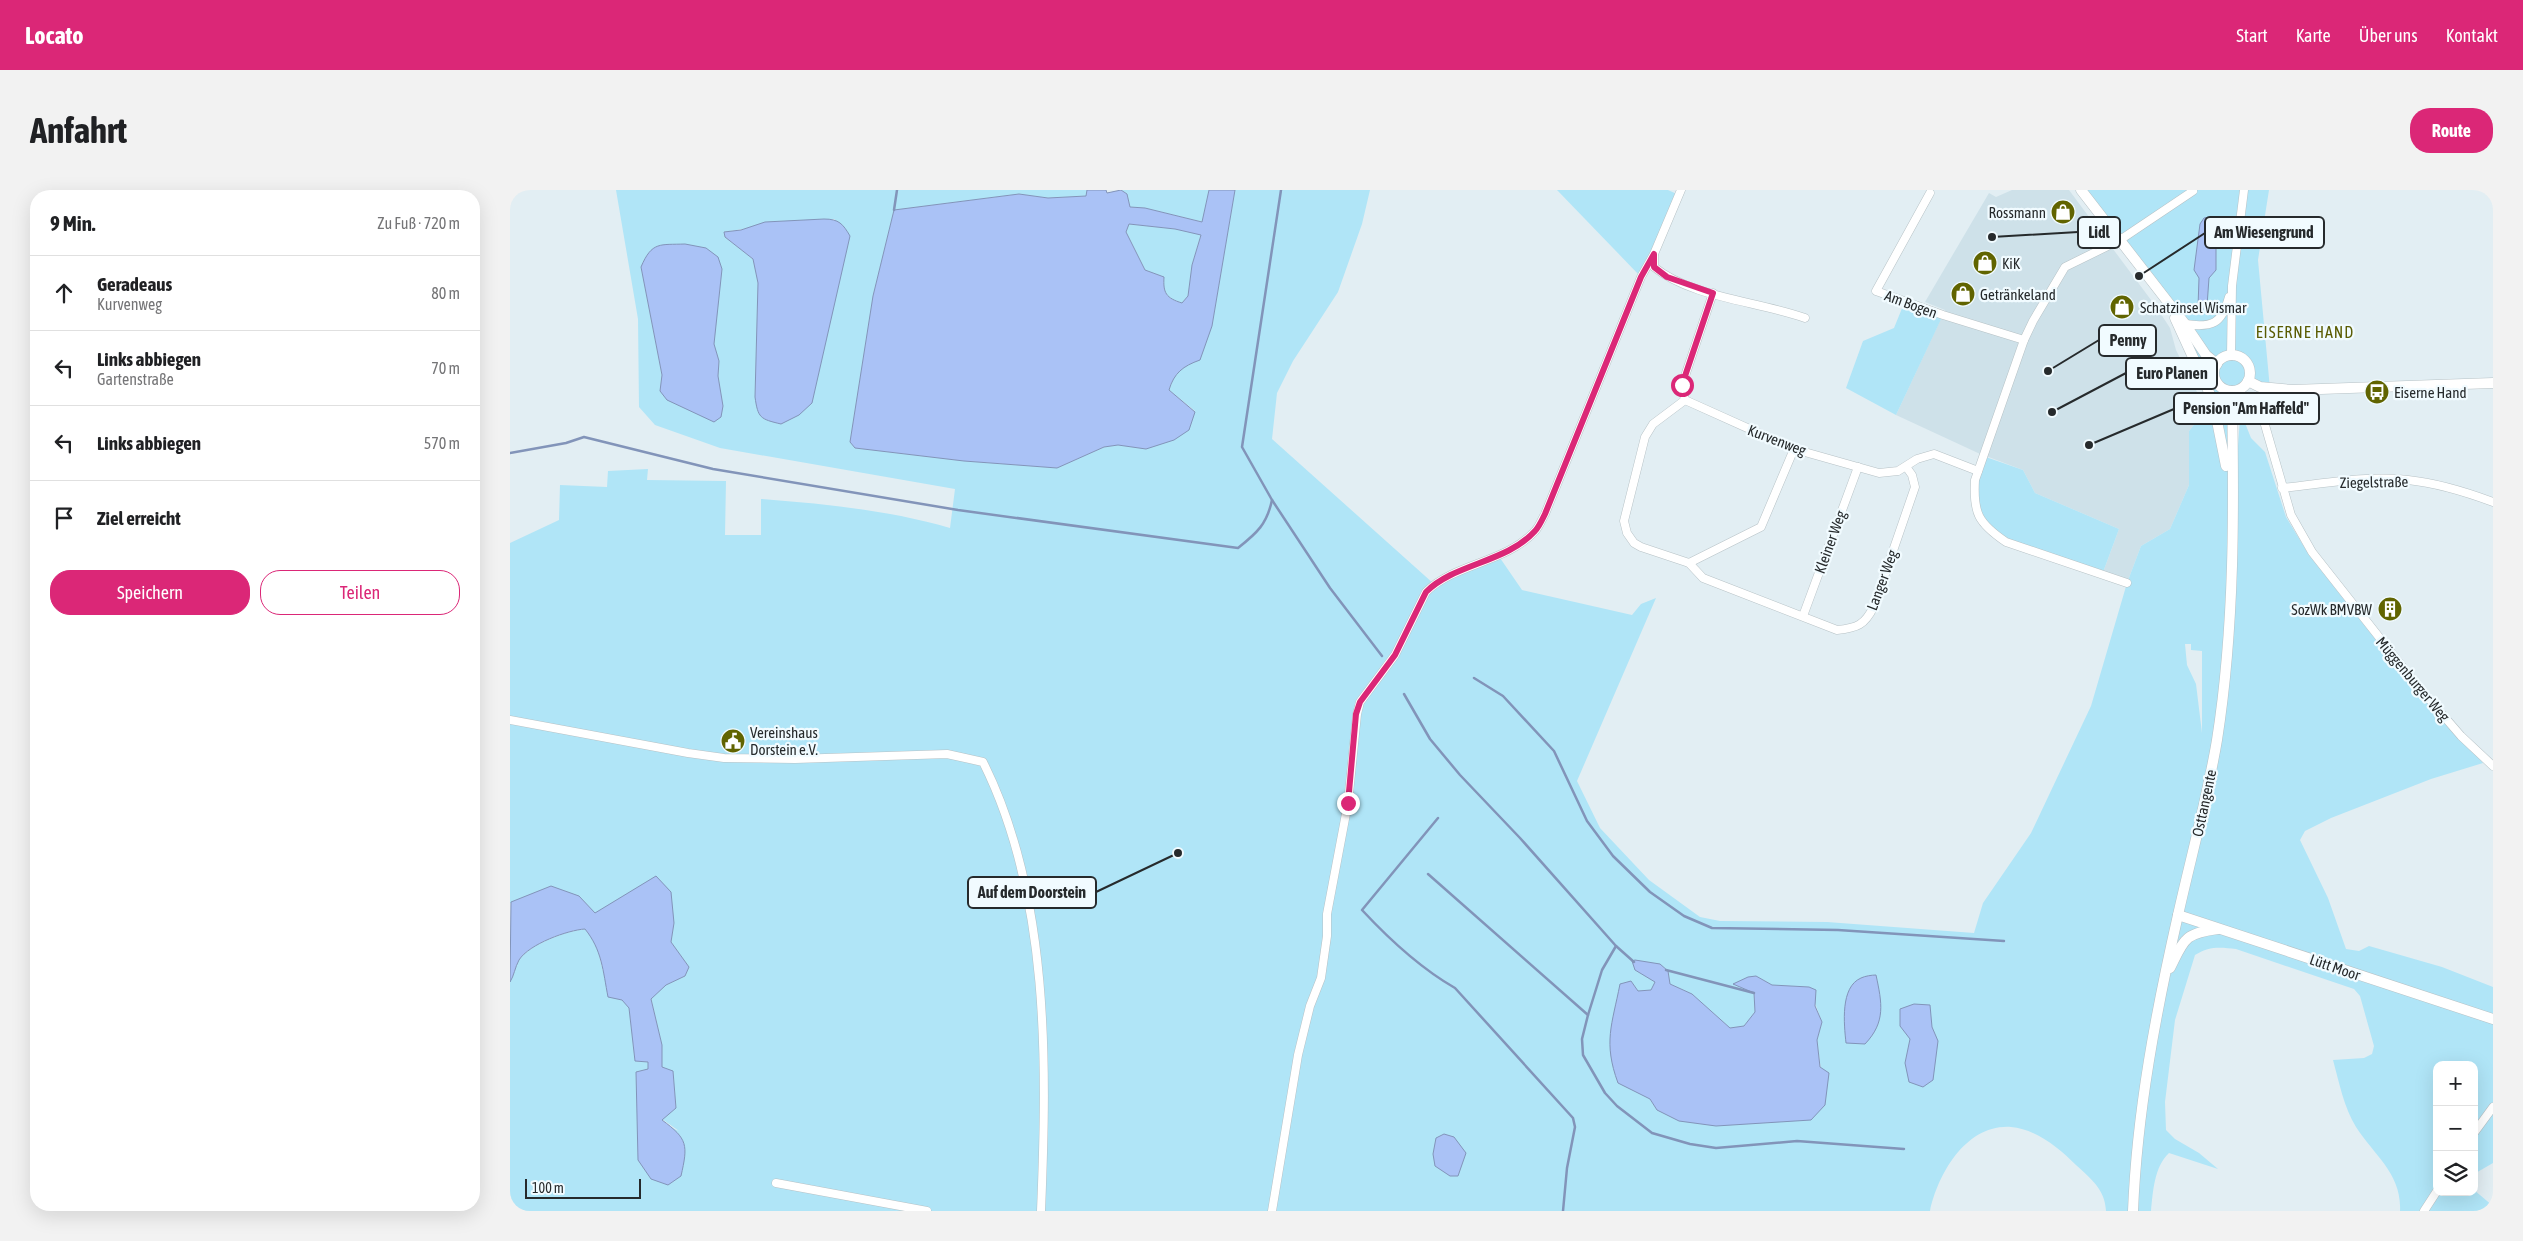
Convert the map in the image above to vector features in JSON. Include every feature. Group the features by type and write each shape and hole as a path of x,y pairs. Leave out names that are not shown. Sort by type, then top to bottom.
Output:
{"main road":[{"path":"2081,190 2185,324 2206,355 2217,364"},
{"path":"2171,307 2213,401 2225,453 2232,513"},
{"path":"2231,356 2238,357 2247,364 2248,381 2240,390 2232,391 2218,385 2214,374 2217,364 2221,359 2231,356"},
{"path":"2248,381 2260,387 2292,390 2493,383"},
{"name":"Osttangente","path":"2133,1211 2144,1092 2164,979 2206,795 2218,731 2228,647 2232,513 2232,391"},
{"name":"Lütt Moor","path":"2178,915 2493,1019"},
{"path":"2164,979 2184,940 2197,932 2221,929"}],"street":[{"path":"1272,1211 1298,1055 1310,1006 1321,978 1327,936 1327,914 1348,803 1356,714 1360,702 1387,668 1426,592 1434,584 1506,551 1536,531 1545,514 1641,277 1654,254 1681,190"},
{"path":"2231,356 2232,286 2244,190"},
{"path":"2127,583 2006,542 1989,530 1977,516 1974,480 2032,321 2064,267 2120,240 2192,191"},
{"name":"Am Bogen","path":"1930,193 1876,291 1943,315 2024,340"},
{"path":"1654,254 1654,267 1667,277 1713,293 1805,318"},
{"path":"2185,324 2207,326 2215,322 2225,312 2232,286"},
{"path":"1685,400 1682,385 1713,293"},
{"name":"Kurvenweg","path":"1685,400 1794,449 1879,473 1907,468 1917,459 1934,454 1978,471"},
{"name":"Langer Weg","path":"1685,400 1654,424 1645,437 1624,521 1627,533 1641,548 1689,563 1702,578 1837,630 1860,626 1868,620 1915,487 1912,475 1907,468"},
{"name":"Müggenburger Weg","path":"2265,425 2290,515 2312,552 2416,684 2461,736 2493,766"},
{"path":"1689,563 1761,527 1794,449"},
{"name":"Kleiner Weg","path":"1803,616 1858,467"},
{"name":"Ziegelstraße","path":"2282,488 2366,479 2408,480 2458,490 2493,502"},
{"path":"510,720 724,758 795,759 947,754 983,762 998,791 1012,831 1025,882 1034,951 1045,1068 1041,1211"},
{"path":"2478,1128 2493,1107"},
{"path":"776,1183 927,1211"},
{"path":"2424,1211 2434,1196"}],"shaded area":[{"path":"616,190 1087,190 1087,196 1048,198 1019,194 894,210 873,296 850,442 855,448 964,461 1057,468 1104,447 1118,445 1146,449 1195,411 1169,390 1173,379 1212,326 1235,190 1370,190 1362,224 1338,292 1293,361 1277,393 1272,439 1434,584 1498,555 1522,590 1632,615 1641,604 1656,598 1577,781 1600,828 1649,880 1700,917 1720,921 1827,922 1974,933 1983,903 2031,833 2091,706 2127,583 2141,546 2170,529 2189,485 2189,431 2213,401 2171,307 2081,190 2269,190 2258,260 2270,389 2248,386 2243,390 2233,393 2237,460 2241,404 2244,398 2253,396 2261,420 2245,423 2251,438 2265,452 2286,517 2309,555 2413,687 2483,763 2431,779 2331,818 2305,831 2300,840 2328,898 2346,949 2359,951 2369,946 2442,967 2493,987 2493,1163 2478,1172 2478,1061 2433,1061 2433,1196 2478,1196 2478,1193 2493,1206 2493,1211 2400,1211 2399,1198 2392,1176 2356,1127 2348,1112 2333,1060 2364,1058 2372,1054 2374,1046 2360,996 2354,989 2236,949 2220,948 2205,950 2195,955 2175,1020 2165,1102 2166,1130 2175,1139 2199,1153 2218,1169 2169,1153 2157,1172 2151,1211 2106,1211 2100,1190 2062,1152 2038,1135 2011,1127 1995,1128 1980,1134 1957,1154 1947,1167 1930,1211 510,1211 510,982 519,960 531,949 549,939 585,929 596,943 603,971 629,1008 635,1061 648,1062 648,1069 636,1072 639,1114 679,1131 662,1119 676,1108 673,1072 662,1067 662,1045 651,998 666,985 685,976 689,967 671,942 674,923 595,913 579,896 510,903 510,543 559,520 560,485 607,487 608,471 648,469 647,480 726,481 725,535 761,535 761,499 880,512 950,528 955,489 720,448 655,425 639,407 638,319","holes":["835,219 755,397 758,283 753,259 725,237 724,232 755,227 765,222","641,267 722,269 713,344 719,361 718,376 723,406 660,391 662,375","2185,644 2191,644 2191,650 2202,651 2202,733 2196,684 2187,665","1635,970 1668,971 1670,984 1692,994 1730,1028 1744,1026 1755,1012 1754,993 1734,984 1756,976 1772,985 1809,987 1822,1022 1817,1040 1821,1070 1657,1110 1650,1099 1631,981 1638,991 1651,990 1656,982","1932,1027 1938,1042 1905,1063 1910,1039"]},
{"path":"1087,190 1106,190 1107,193 1121,190 1127,194 1130,207 1145,208 1202,222 1209,190 1235,190 1212,326 1200,360 1180,371 1169,390 1195,412 1189,430 1174,440 1146,449 1118,445 1104,447 1057,468 964,461 855,448 850,442 873,296 894,210 1019,194 1048,198 1086,196","holes":["1129,224 1175,229 1201,235 1192,265 1188,296 1182,303 1169,297 1165,291 1164,277 1145,270 1126,232"]},
{"path":"1121,190 1209,190 1203,222 1145,208 1130,207 1127,194"},
{"path":"1557,190 1668,190 1679,195 1641,277"},
{"path":"2012,190 2069,190 2170,328 2176,350 2206,410 2189,431 2189,485 2170,529 2141,546 2127,583 2102,575 2119,529 2035,493 2023,470 1978,453 1896,415 1945,310 1925,302 1989,193 1996,197"},
{"path":"2204,218 2214,218 2216,225 2216,270 2209,278 2207,306 2204,309 2200,309 2198,307 2199,278 2194,270 2200,224"},
{"path":"824,219 840,223 850,236 812,403 799,415 781,424 768,421 759,413 755,397 758,283 753,259 725,237 724,232 741,230 765,222"},
{"path":"1129,224 1201,234 1192,265 1188,296 1182,303 1169,297 1164,287 1164,277 1145,270 1126,232"},
{"path":"685,244 706,248 718,257 722,269 714,344 719,361 718,376 723,406 721,417 714,422 667,400 660,391 662,375 641,267 649,253 658,246"},
{"path":"1905,301 1943,315 1896,415 1846,388 1863,341 1894,328"},
{"path":"1983,456 2023,470 2035,493 2119,529 2102,575 2006,542 1989,531 1974,498"},
{"path":"656,876 671,892 674,923 671,942 689,967 685,976 666,985 651,999 662,1045 662,1067 673,1071 676,1108 662,1120 677,1132 684,1144 685,1150 681,1176 668,1185 651,1179 638,1160 636,1072 648,1069 648,1062 635,1061 629,1008 622,1000 608,997 598,953 585,929 559,935 531,949 519,960 510,982 511,902 551,886 579,896 595,913"},
{"path":"1632,961 1660,964 1668,971 1670,984 1692,994 1730,1028 1744,1026 1755,1012 1754,993 1733,984 1748,977 1756,976 1772,985 1809,987 1816,990 1815,1006 1822,1022 1817,1040 1820,1067 1829,1073 1825,1105 1811,1120 1716,1126 1679,1121 1657,1110 1650,1099 1618,1083 1613,1069 1610,1034 1620,984 1631,981 1638,991 1651,990 1655,982 1635,970"},
{"path":"1876,975 1881,1012 1876,1028 1865,1044 1846,1043 1844,1016 1846,998 1854,983 1861,978"},
{"path":"1914,1004 1930,1005 1932,1027 1938,1041 1933,1080 1923,1087 1909,1082 1905,1063 1910,1039 1900,1026 1900,1009"},
{"path":"1444,1134 1454,1137 1466,1153 1458,1176 1450,1176 1435,1166 1433,1154 1436,1138"}],"waterway":[{"path":"894,210 897,190"},
{"path":"1281,190 1242,447 1272,500 1330,588 1382,656"},
{"path":"510,453 566,443 584,437 713,469 958,510 1238,548 1251,538 1264,522 1272,500"},
{"path":"1474,678 1503,696 1554,751 1587,821 1613,856 1650,892 1684,916 1712,928 1838,930 2004,941"},
{"path":"1404,694 1430,739 1460,775 1520,838 1616,946 1634,962"},
{"path":"1438,818 1362,910 1406,952 1455,988 1573,1118 1575,1127 1567,1168 1563,1211"},
{"path":"1428,874 1588,1015"},
{"path":"1616,946 1602,970 1588,1015 1582,1039 1583,1055 1605,1093 1617,1106 1652,1133 1690,1144 1716,1148 1797,1141 1904,1149"},
{"path":"1666,970 1754,993"}],"place":[{"name":"Rossmann","path":"2063,212"},
{"name":"Lidl","path":"1992,237"},
{"name":"KiK","path":"1985,263"},
{"name":"Am Wiesengrund","path":"2139,276"},
{"name":"Getränkeland","path":"1963,294"},
{"name":"Schatzinsel Wismar","path":"2122,307"},
{"name":"Penny","path":"2048,371"},
{"name":"Eiserne Hand","path":"2377,392"},
{"name":"Euro Planen","path":"2052,412"},
{"name":"Pension \"Am Haffeld\"","path":"2089,445"},
{"name":"SozWk BMVBW","path":"2390,609"},
{"name":"Vereinshaus Dorstein e.V.","path":"733,741"},
{"name":"Auf dem Doorstein","path":"1178,853"}],"district":[{"name":"EISERNE HAND","path":"2305,332"}],"route":[{"path":"1348,803 1356,714 1360,702 1387,668 1426,592 1434,584 1498,555 1536,531 1545,514 1641,277 1654,254 1654,267 1667,277 1713,293 1682,385"}]}
